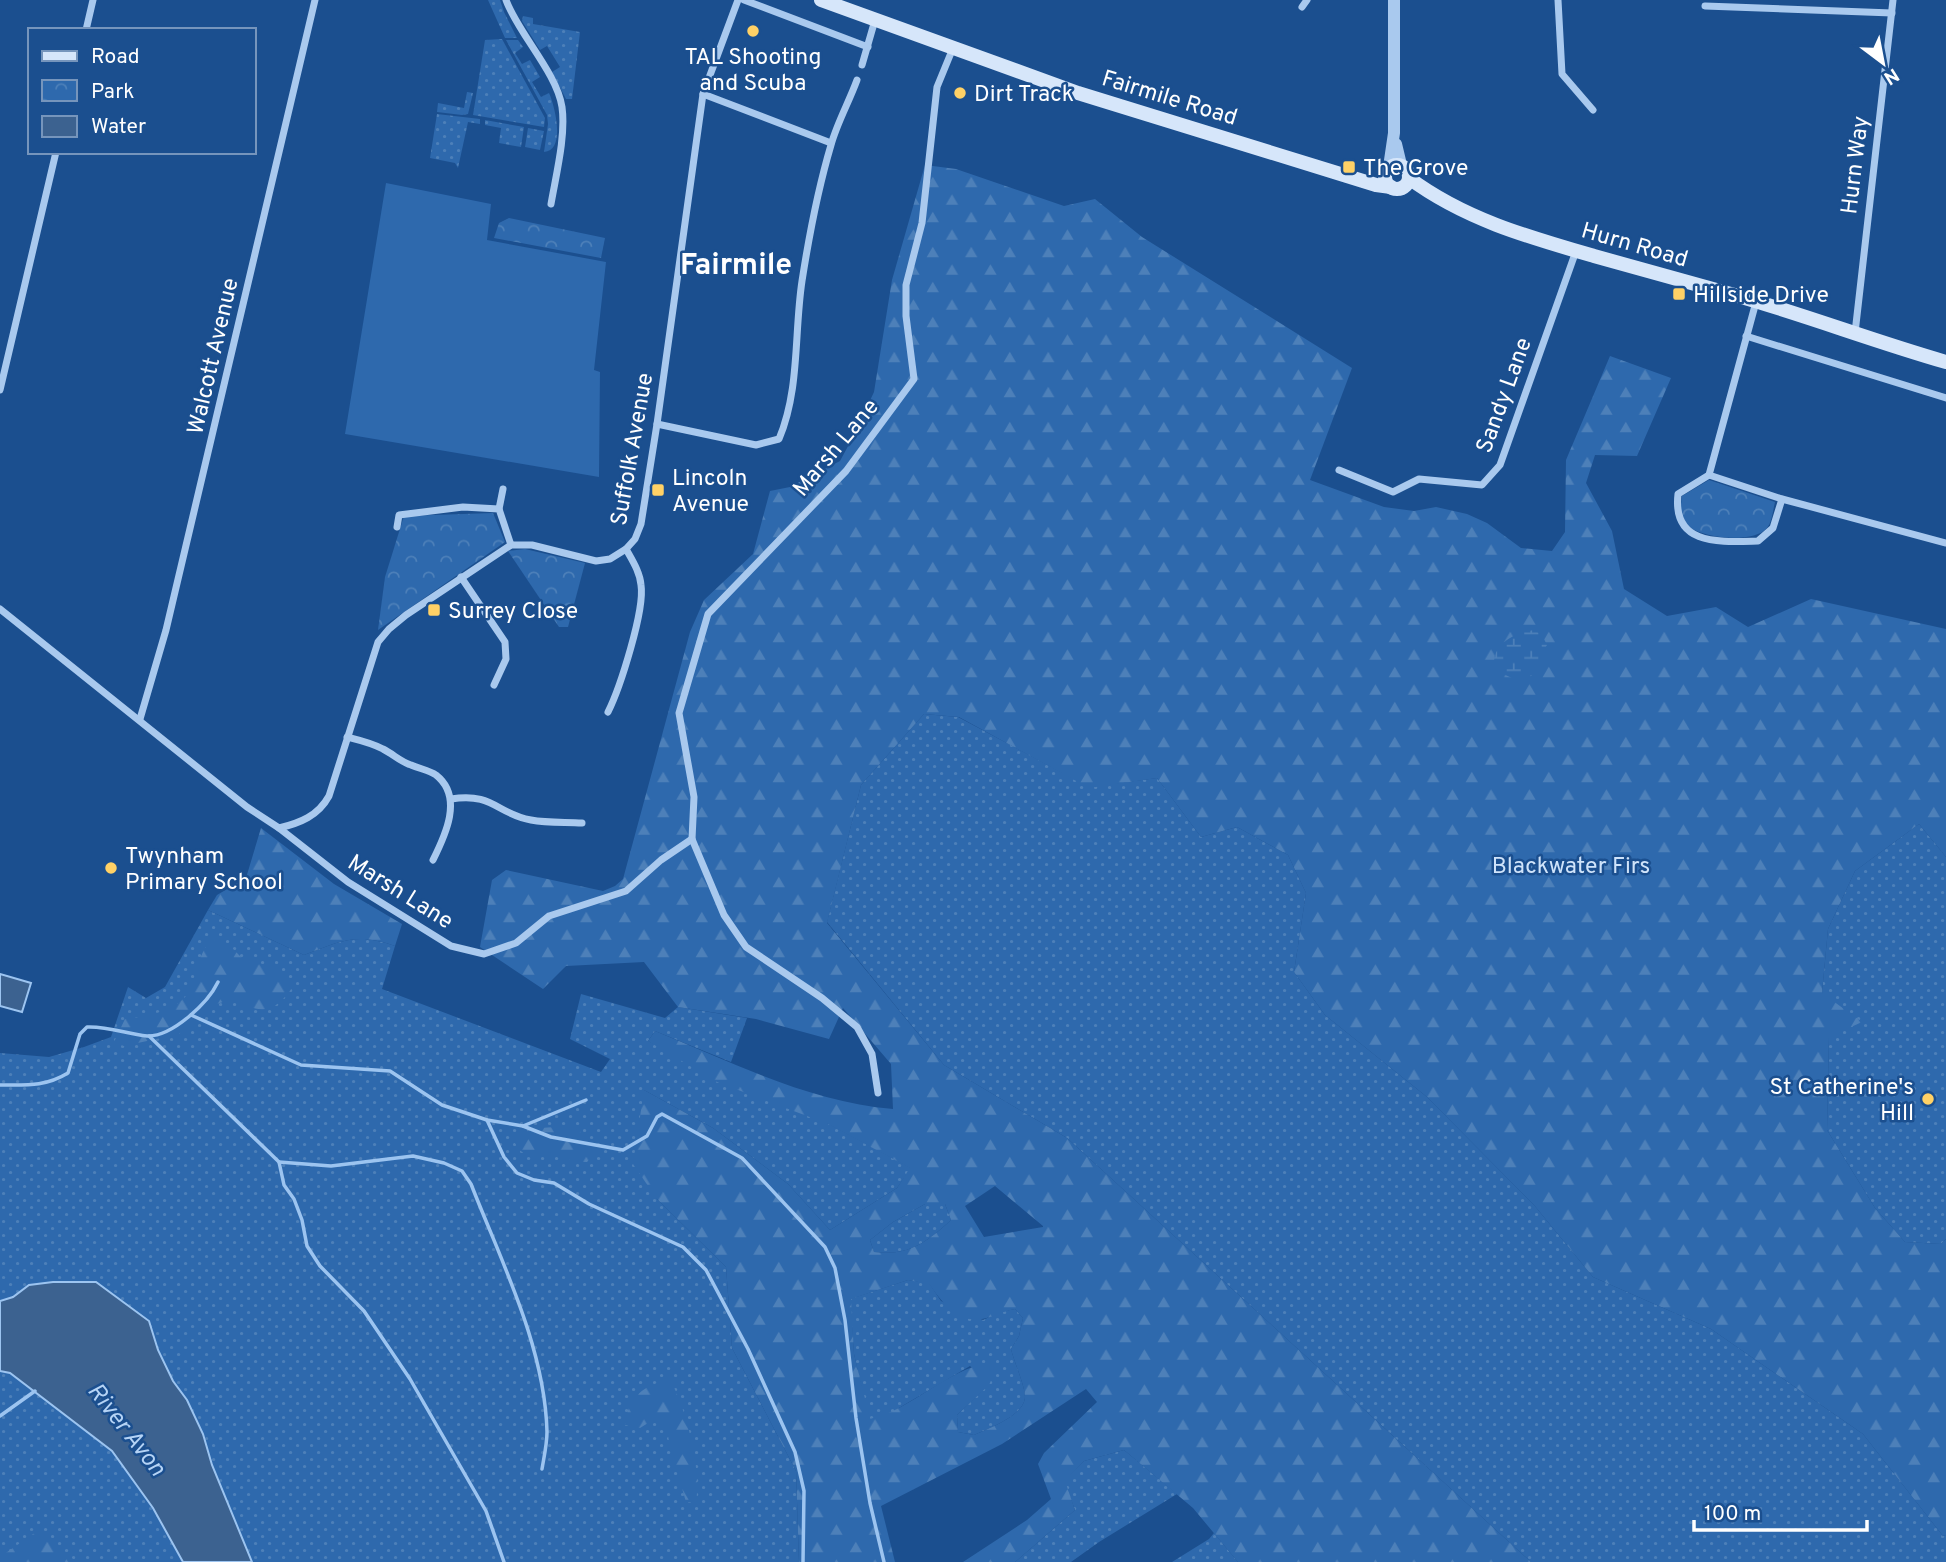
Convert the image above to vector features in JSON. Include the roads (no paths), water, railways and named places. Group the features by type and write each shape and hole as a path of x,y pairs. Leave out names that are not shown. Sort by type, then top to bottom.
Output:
{"main road":[{"name":"Fairmile Road","path":"821,0 1079,93 1350,177 1396,177"},
{"name":"Hurn Road","path":"1396,177 1480,220 1946,362"}],"street":[{"path":"86,28 93,0"},
{"name":"Walcott Avenue","path":"140,719 170,617 315,0"},
{"path":"506,0 549,75 562,105 559,160 551,204"},
{"name":"Suffolk Avenue","path":"511,545 533,545 596,561 610,559 626,549 635,539 641,524 657,424 703,94 738,0"},
{"path":"744,0 869,47"},
{"path":"1394,0 1396,177"},
{"path":"1558,0 1562,74 1594,110"},
{"name":"Hurn Way","path":"1855,335 1893,0"},
{"path":"1705,6 1892,13"},
{"path":"862,65 875,20"},
{"name":"Marsh Lane","path":"878,1093 872,1054 857,1027 811,991 746,947 723,915 692,839 694,797 679,713 708,614 846,471 914,379 906,316 906,285 922,223 937,87 953,48"},
{"path":"657,424 756,445 779,439 788,417 794,384 802,283 831,143 857,80"},
{"path":"703,94 831,143"},
{"path":"0,390 56,154"},
{"name":"Sandy Lane","path":"1339,470 1393,492 1419,479 1482,485 1500,465 1576,251"},
{"path":"1756,302 1709,475 1678,494 1676,510 1682,526 1700,538 1758,541 1773,528 1782,499"},
{"path":"1746,335 1946,398"},
{"path":"1709,475 1782,499 1946,543"},
{"path":"279,828 300,823 325,803 373,657 384,634 406,615 511,545 499,509 503,489"},
{"path":"397,527 399,515 463,507 499,509"},
{"path":"608,712 627,663 642,586 626,549"},
{"path":"461,577 505,642 506,659 494,685"},
{"name":"Marsh Lane","path":"0,609 247,807 279,828 348,882 451,946 484,954 516,943 549,916 626,891 661,860 692,839"},
{"path":"347,737 382,748 410,765 436,775 442,781 450,799 449,821 433,860"},
{"path":"450,799 466,796 481,798 532,821 582,823"}],"water":[{"path":"0,974 31,983 22,1012 0,1006"},
{"name":"River Avon","path":"96,1282 149,1321 158,1350 203,1434 212,1465 252,1562 183,1562 153,1508 112,1451 10,1373 0,1371 0,1301 13,1297 29,1285"}],"waterway":[{"path":"0,1085 43,1083 68,1073 80,1034 87,1027 147,1036 167,1031 198,1009 218,982"},
{"path":"191,1015 301,1065 390,1071 442,1105 487,1120 523,1126 551,1137 623,1150 647,1136 657,1117 662,1114 742,1158 825,1247 835,1268 845,1320 856,1418 870,1503 884,1562"},
{"path":"149,1036 279,1162 284,1185 294,1199 302,1220 307,1246 320,1266 364,1311 410,1379 486,1511 504,1562"},
{"path":"523,1126 586,1100"},
{"path":"487,1120 504,1157 517,1173 534,1180 554,1183 589,1204 683,1247 706,1270 748,1349 795,1452 804,1491 803,1562"},
{"path":"279,1162 331,1166 413,1156 444,1163 462,1171 471,1184 530,1336 544,1400 547,1437 542,1469"},
{"path":"0,1416 35,1391"}],"place":[{"name":"TAL Shooting and Scuba","path":"753,31"},
{"name":"Dirt Track","path":"960,93"},
{"name":"The Grove","path":"1349,167"},
{"name":"Hillside Drive","path":"1679,294"},
{"name":"Lincoln Avenue","path":"658,490"},
{"name":"Surrey Close","path":"434,610"},
{"name":"Twynham Primary School","path":"111,868"},
{"name":"St Catherine's Hill","path":"1928,1099"}],"district":[{"name":"Fairmile","path":"736,264"}],"park label":[{"name":"Blackwater Firs","path":"1571,865"}]}
